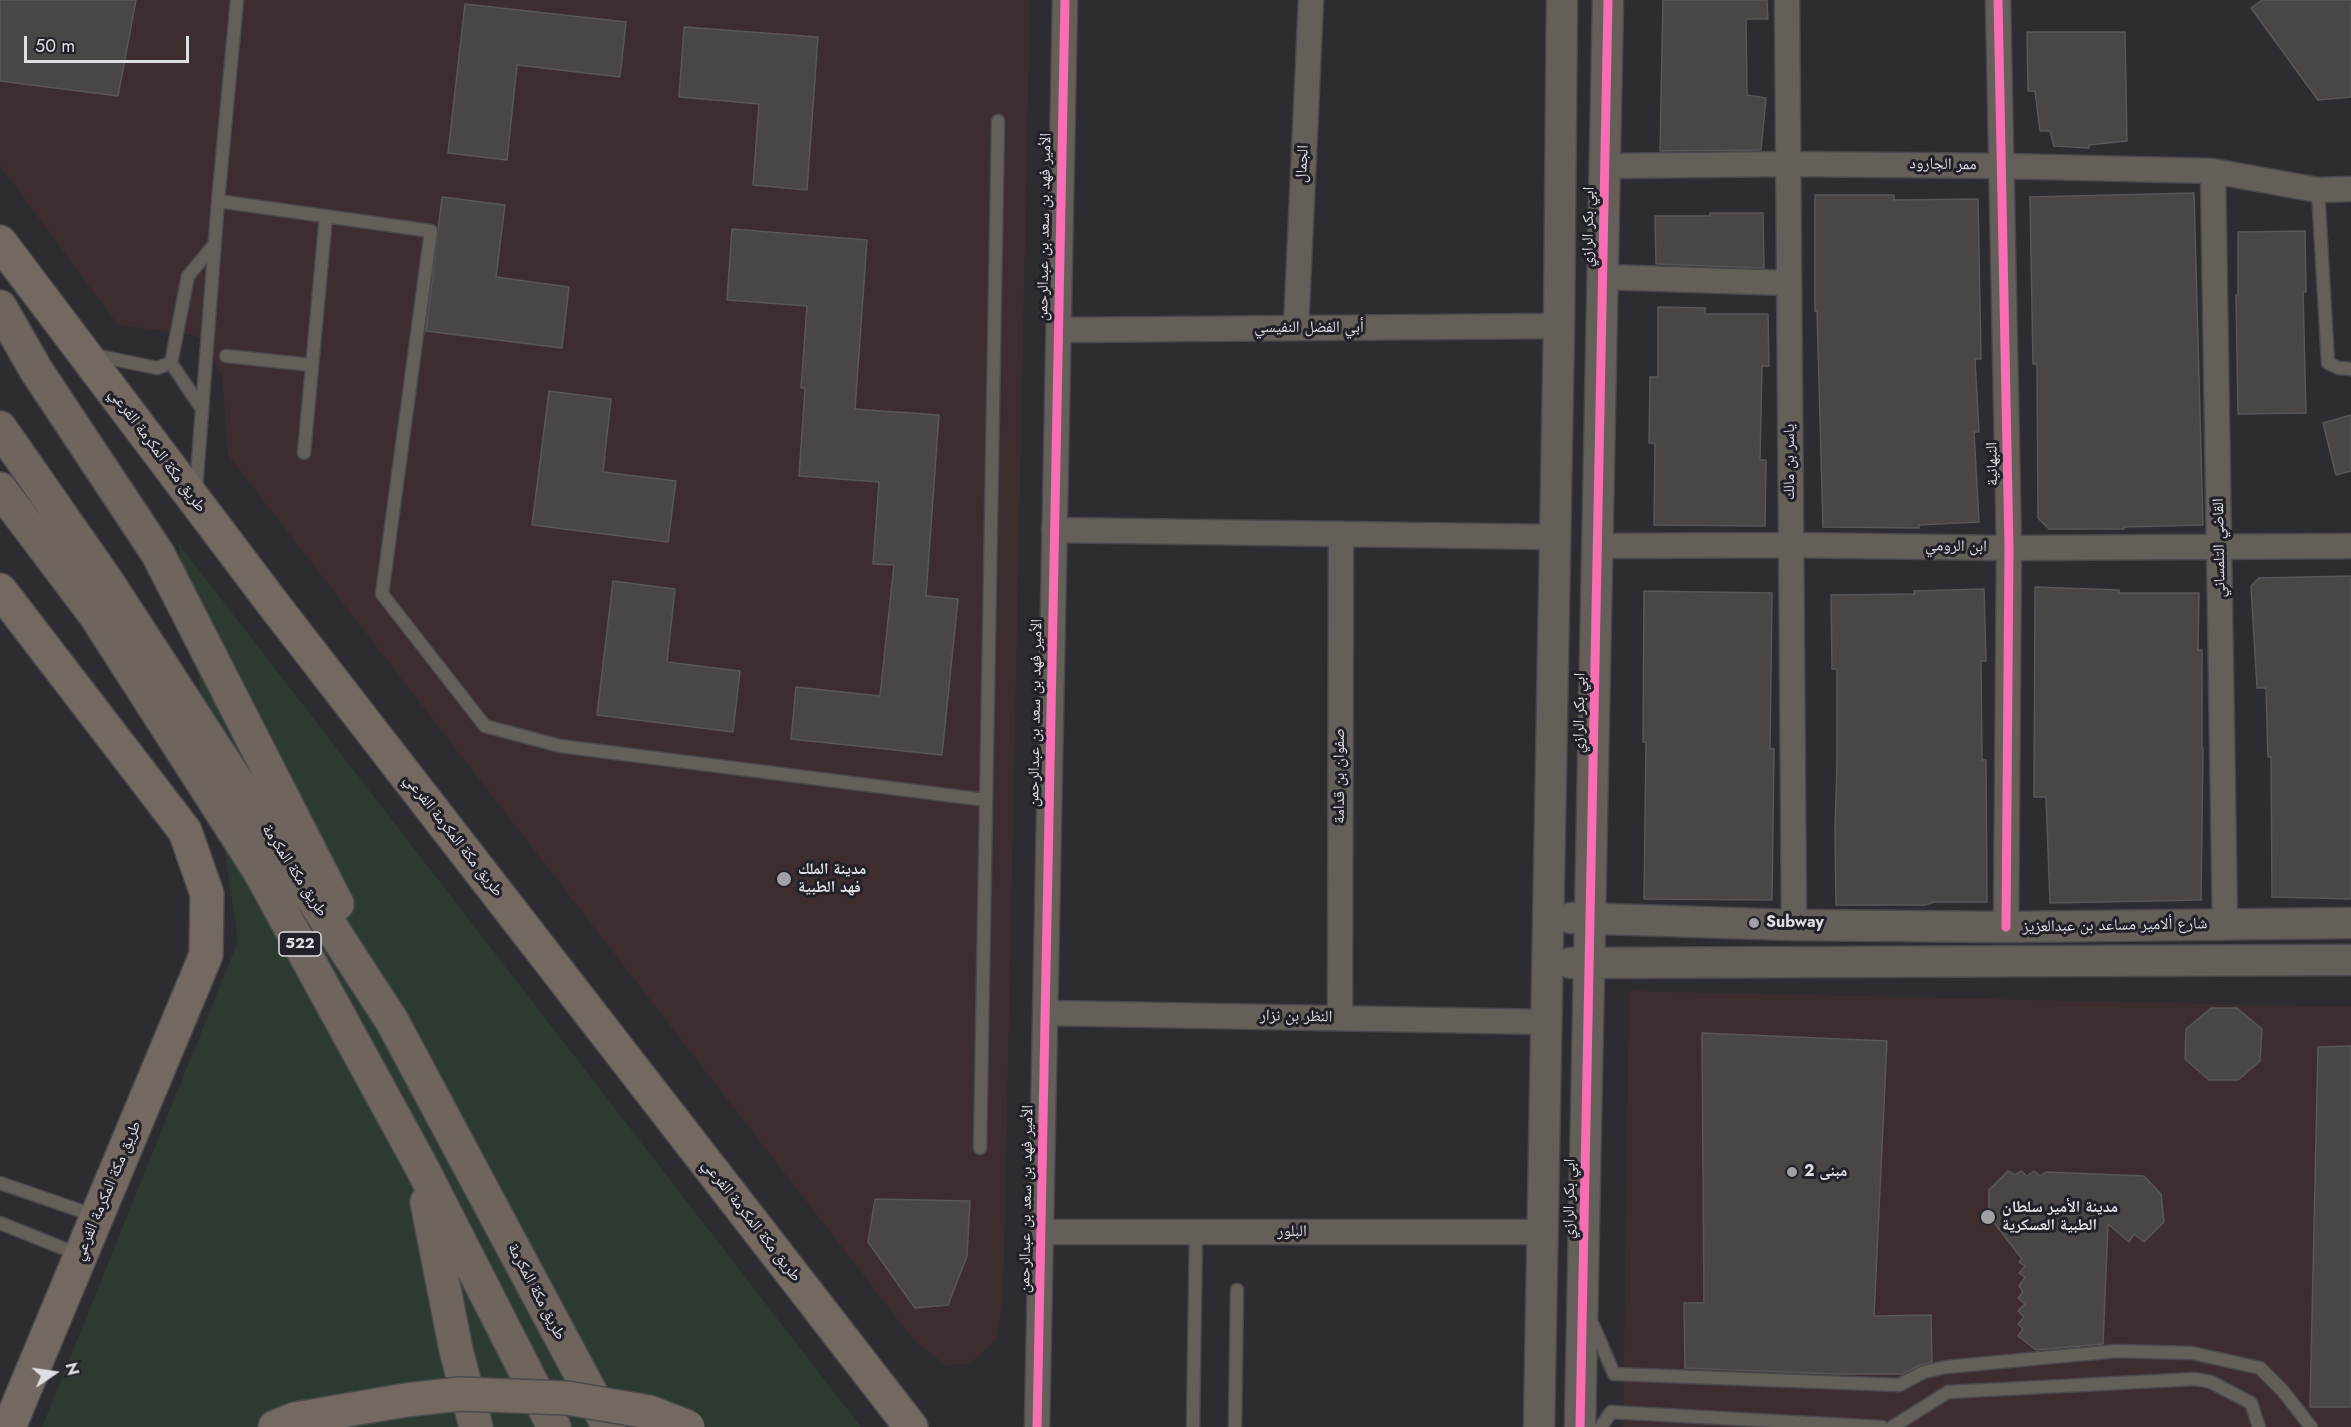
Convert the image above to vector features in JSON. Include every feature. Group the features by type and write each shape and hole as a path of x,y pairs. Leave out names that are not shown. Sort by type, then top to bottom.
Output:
{"highway":[{"path":"0,307 36,370 158,554 484,1194"},
{"name":"طريق مكة المكرمة","path":"0,428 108,583 392,1021 609,1427"},
{"name":"طريق مكة المكرمة","path":"0,489 96,616 259,870 420,1164 554,1427"},
{"path":"0,513 96,616"},
{"path":"420,1164 456,1350 476,1427"}],"main road":[{"name":"طريق مكة المكرمة الفرعي","path":"0,242 277,609 911,1427"},
{"name":"طريق مكة المكرمة الفرعي","path":"0,590 184,831 207,894 206,955 9,1427"},
{"path":"285,1424 406,1400 460,1394 567,1398 649,1412 688,1427"}],"street":[{"name":"الأمير فهد بن سعد بن عبدالرحمن","path":"1037,1427 1065,0"},
{"name":"الجمال","path":"1296,328 1311,0"},
{"name":"ابي بكر الرازي","path":"1539,1427 1559,326 1562,0"},
{"name":"ابي بكر الرازي","path":"1580,1427 1608,0"},
{"name":"ياسر بن مالك","path":"1787,0 1794,925"},
{"name":"النبهانية","path":"1998,0 2009,548 2006,927"},
{"name":"ممر الجارود","path":"1605,166 1788,164 2213,171 2318,190 2351,189"},
{"name":"القاضي التلمساني","path":"2213,171 2225,925"},
{"path":"1603,277 1789,284"},
{"name":"أبي الفضل النفيسي","path":"1059,330 1559,326"},
{"path":"1054,530 1554,537"},
{"name":"صفوان بن قدامة","path":"1340,1018 1341,534"},
{"name":"ابن الرومي","path":"1598,546 1790,545 2009,548 2351,546"},
{"name":"شارع ألامير مساعد بن عبدالعزيز","path":"1548,917 1794,925 2006,927 2351,923"},
{"path":"1548,963 2351,960"},
{"name":"النظر بن نزار","path":"1045,1012 1546,1022"},
{"name":"البلور","path":"1041,1232 1542,1232"}],"lane":[{"path":"195,500 214,245 237,0"},
{"path":"980,1148 998,122"},
{"path":"2318,190 2328,363 2339,368 2351,369"},
{"path":"218,201 431,231 382,594 485,726 560,746 986,800"},
{"path":"304,453 326,216"},
{"path":"201,409 171,363 188,276 214,245"},
{"path":"83,352 157,368 171,363"},
{"path":"226,356 312,365"},
{"path":"0,1183 97,1217"},
{"path":"0,1224 81,1255"},
{"path":"1193,1427 1196,1232"},
{"path":"1234,1427 1237,1290"},
{"path":"1583,1290 1596,1337 1614,1374 1899,1385 1924,1372 1946,1366 2117,1351 2192,1353 2260,1368 2283,1391 2311,1427"},
{"path":"1892,1427 1948,1392 2195,1379 2211,1382 2251,1402 2257,1427"},
{"path":"1601,1427 1611,1412 1882,1427"}],"shaded area":[{"name":"مدينة الملك فهد الطبية","path":"0,0 1030,0 1003,1303 996,1340 970,1364 945,1365 913,1339 228,455 222,376 206,344 194,335 118,325 0,166"},
{"name":"مدينة الأمير سلطان الطبية العسكرية","path":"1629,991 2351,1007 2351,1427 1623,1427"}],"green space":[{"path":"178,543 861,1427 42,1427 238,941"}],"building":[{"path":"0,0 136,0 118,96 0,81"},
{"path":"1663,0 1767,0 1768,19 1746,19 1747,95 1766,98 1761,150 1660,151"},
{"path":"2262,0 2351,0 2351,97 2318,100 2251,8"},
{"path":"465,4 626,22 620,77 517,65 507,160 448,153"},
{"path":"684,27 818,37 807,190 753,185 759,104 679,97"},
{"path":"2027,32 2125,32 2127,141 2089,145 2089,148 2054,146 2050,131 2040,131 2035,91 2028,91"},
{"path":"2194,193 2203,525 2124,527 2124,529 2049,529 2038,518 2037,364 2033,364 2030,197"},
{"path":"1815,195 1894,195 1894,200 1978,199 1981,359 1975,359 1979,432 1974,432 1979,522 1919,525 1919,528 1823,527 1817,311 1815,311"},
{"path":"442,197 505,205 496,277 569,287 562,348 426,331"},
{"path":"1710,213 1763,213 1764,268 1656,264 1655,216 1710,216"},
{"path":"732,229 867,240 855,409 939,415 926,596 958,599 942,755 791,739 796,687 880,696 894,565 873,564 879,482 799,476 805,388 801,388 807,306 727,300"},
{"path":"2305,231 2306,292 2303,292 2306,413 2238,414 2236,295 2238,295 2238,232"},
{"path":"1658,307 1705,308 1705,314 1768,314 1769,366 1762,366 1760,460 1766,460 1765,526 1654,525 1655,443 1649,443 1650,377 1658,377"},
{"path":"549,391 611,399 603,472 676,481 668,542 532,525"},
{"path":"2351,415 2351,471 2336,475 2323,423"},
{"path":"2351,576 2351,899 2272,897 2271,757 2268,757 2266,688 2257,688 2251,586 2259,578"},
{"path":"613,581 675,589 667,662 740,671 733,732 597,715"},
{"path":"2035,587 2119,590 2119,593 2199,593 2198,650 2202,650 2203,748 2201,900 2050,903 2046,797 2034,797"},
{"path":"1984,589 1986,661 1981,661 1982,760 1986,760 1987,902 1836,905 1837,669 1832,669 1831,595 1914,594 1914,591"},
{"path":"1644,591 1772,593 1770,749 1774,749 1772,900 1644,899 1646,742 1643,742"},
{"path":"2211,1008 2237,1008 2262,1029 2260,1061 2238,1080 2209,1080 2185,1059 2186,1029"},
{"name":"مبنى 2","path":"1702,1033 1887,1041 1874,1316 1931,1315 1932,1362 1920,1365 1903,1374 1834,1374 1685,1368 1684,1303 1704,1303"},
{"path":"2351,1046 2351,1407 2310,1407 2318,1047"},
{"path":"2008,1171 2015,1175 2021,1171 2027,1176 2034,1171 2040,1176 2046,1172 2144,1176 2161,1194 2164,1222 2144,1242 2134,1234 2129,1242 2108,1224 2103,1344 2036,1350 2018,1336 2023,1329 2018,1324 2024,1317 2018,1311 2025,1304 2018,1298 2023,1292 2019,1286 2025,1277 2019,1273 2025,1266 2019,1262 2022,1259 1989,1216 1989,1190"},
{"path":"875,1199 970,1201 967,1256 948,1305 915,1308 868,1242"}],"cycle path":[{"path":"1037,1427 1065,0"},
{"path":"1580,1427 1608,0"},
{"path":"1998,0 2009,548 2006,927"}],"place":[{"name":"مدينة الملك فهد الطبية","path":"784,879"},
{"name":"Subway","path":"1754,923"},
{"name":"مبنى 2","path":"1792,1172"},
{"name":"مدينة الأمير سلطان الطبية العسكرية","path":"1988,1217"}]}
